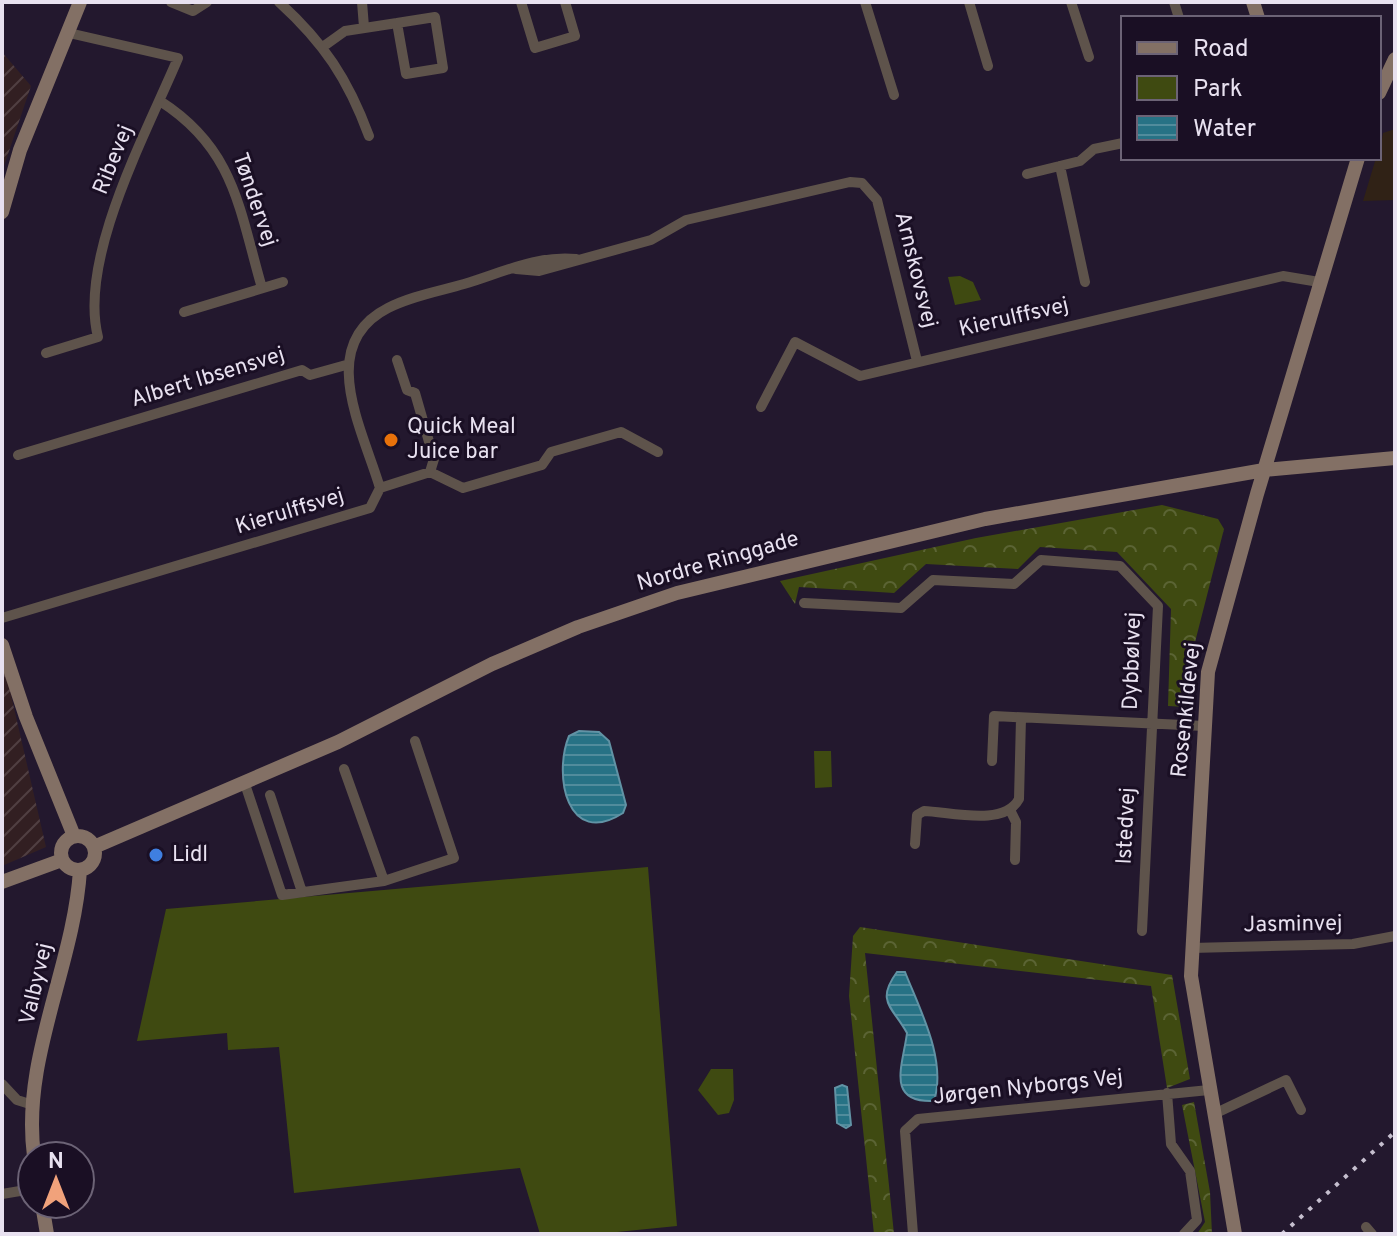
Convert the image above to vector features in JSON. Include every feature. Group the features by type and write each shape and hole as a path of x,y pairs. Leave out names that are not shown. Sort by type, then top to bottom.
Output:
{"street":[{"path":"2,212 20,150 80,2"},
{"path":"171,2 193,11 207,2"},
{"path":"279,2 324,46 356,100 369,136"},
{"path":"362,2 364,27"},
{"path":"521,2 535,48 575,36 565,2"},
{"path":"865,2 894,95"},
{"path":"969,2 988,66"},
{"path":"1071,2 1089,57"},
{"path":"324,46 345,31 435,17 443,68 406,74 397,23"},
{"name":"Ribevej","path":"46,353 98,337 93,303 104,244 128,174 178,58 69,33"},
{"path":"1381,89 1395,59"},
{"name":"Tøndervej","path":"160,101 189,120 222,161 262,288"},
{"path":"1027,174 1080,161 1094,149 1121,143"},
{"name":"Rosenkildevej","path":"1235,1233 1192,999 1191,948 1204,726 1213,646 1357,160"},
{"path":"1060,166 1085,282"},
{"name":"Arnskovsvej","path":"346,365 356,337 380,312 516,269 539,271 651,240 686,220 850,182 862,183 877,200 917,361"},
{"name":"Kierulffsvej","path":"761,407 795,342 860,376 1283,276 1319,282"},
{"path":"184,312 283,282"},
{"path":"397,360 407,390 415,393 427,433 434,459 430,472 463,488 542,465 551,452 621,432 658,452"},
{"path":"346,365 380,488"},
{"name":"Albert Ibsensvej","path":"18,455 302,370 310,375 346,365"},
{"name":"Nordre Ringgade","path":"94,847 338,742 492,664 578,627 677,593 985,519 1264,470 1395,458"},
{"name":"Kierulffsvej","path":"2,618 370,508 380,488 430,472"},
{"name":"Dybbølvej","path":"804,603 901,608 933,580 1014,584 1041,560 1120,566 1158,606 1151,723"},
{"path":"2,645 26,717 74,836"},
{"path":"992,761 994,716 1204,726"},
{"path":"915,844 917,815 924,811 1002,815 1010,810 1019,799 1021,718"},
{"name":"Istedvej","path":"1142,931 1151,723"},
{"path":"245,784 282,895 384,881 454,858 415,741"},
{"path":"344,769 384,881"},
{"path":"270,795 302,892"},
{"path":"1010,810 1016,822 1015,860"},
{"path":"74,836 85,837 94,847 92,862 80,870 69,868 62,860 62,845 74,836"},
{"path":"2,882 62,860"},
{"name":"Valbyvej","path":"34,1140 33,1105 75,916 80,870"},
{"name":"Jasminvej","path":"1191,948 1353,944 1395,936"},
{"path":"1214,1114 1286,1080 1301,1110"},
{"path":"2,1084 17,1100 33,1105"},
{"name":"Jørgen Nyborgs Vej","path":"913,1234 905,1131 909,1123 918,1119 1209,1090"},
{"path":"1167,1093 1171,1144 1190,1171 1197,1220 1184,1234"}],"shaded area":[{"path":"2,52 31,86 2,172"},
{"path":"1395,129 1395,200 1363,201 1375,160 1381,160 1383,133"},
{"path":"2,656 46,847 2,866"}],"green space":[{"path":"960,276 973,282 981,300 955,305 948,277"},
{"path":"1162,505 1218,519 1224,529 1194,646 1186,707 1168,706 1171,609 1117,552 1040,547 1018,569 926,564 894,593 799,587 795,604 780,581 976,538"},
{"path":"814,751 831,751 832,787 815,788"},
{"path":"648,867 677,1226 597,1234 540,1234 520,1168 294,1193 279,1047 228,1050 227,1033 137,1041 166,909"},
{"path":"860,927 1172,975 1190,1079 1167,1088 1151,986 865,953 894,1234 874,1234 849,996 853,936"},
{"path":"711,1069 733,1069 734,1100 729,1113 718,1115 698,1090"},
{"path":"1194,1102 1210,1192 1212,1234 1197,1234 1205,1222 1182,1105"}],"water":[{"path":"579,731 599,732 609,741 626,805 623,813 604,822 589,822 577,815 564,787 564,752 569,736"},
{"path":"897,972 905,972 930,1035 937,1069 934,1101 919,1100 903,1089 901,1069 907,1033 887,998 887,991"},
{"path":"842,1085 847,1087 851,1125 846,1128 837,1123 835,1088"}],"railway":[{"path":"1282,1234 1395,1132"}],"place":[{"name":"Quick Meal Juice bar","path":"391,440"},
{"name":"Lidl","path":"156,855"}]}
